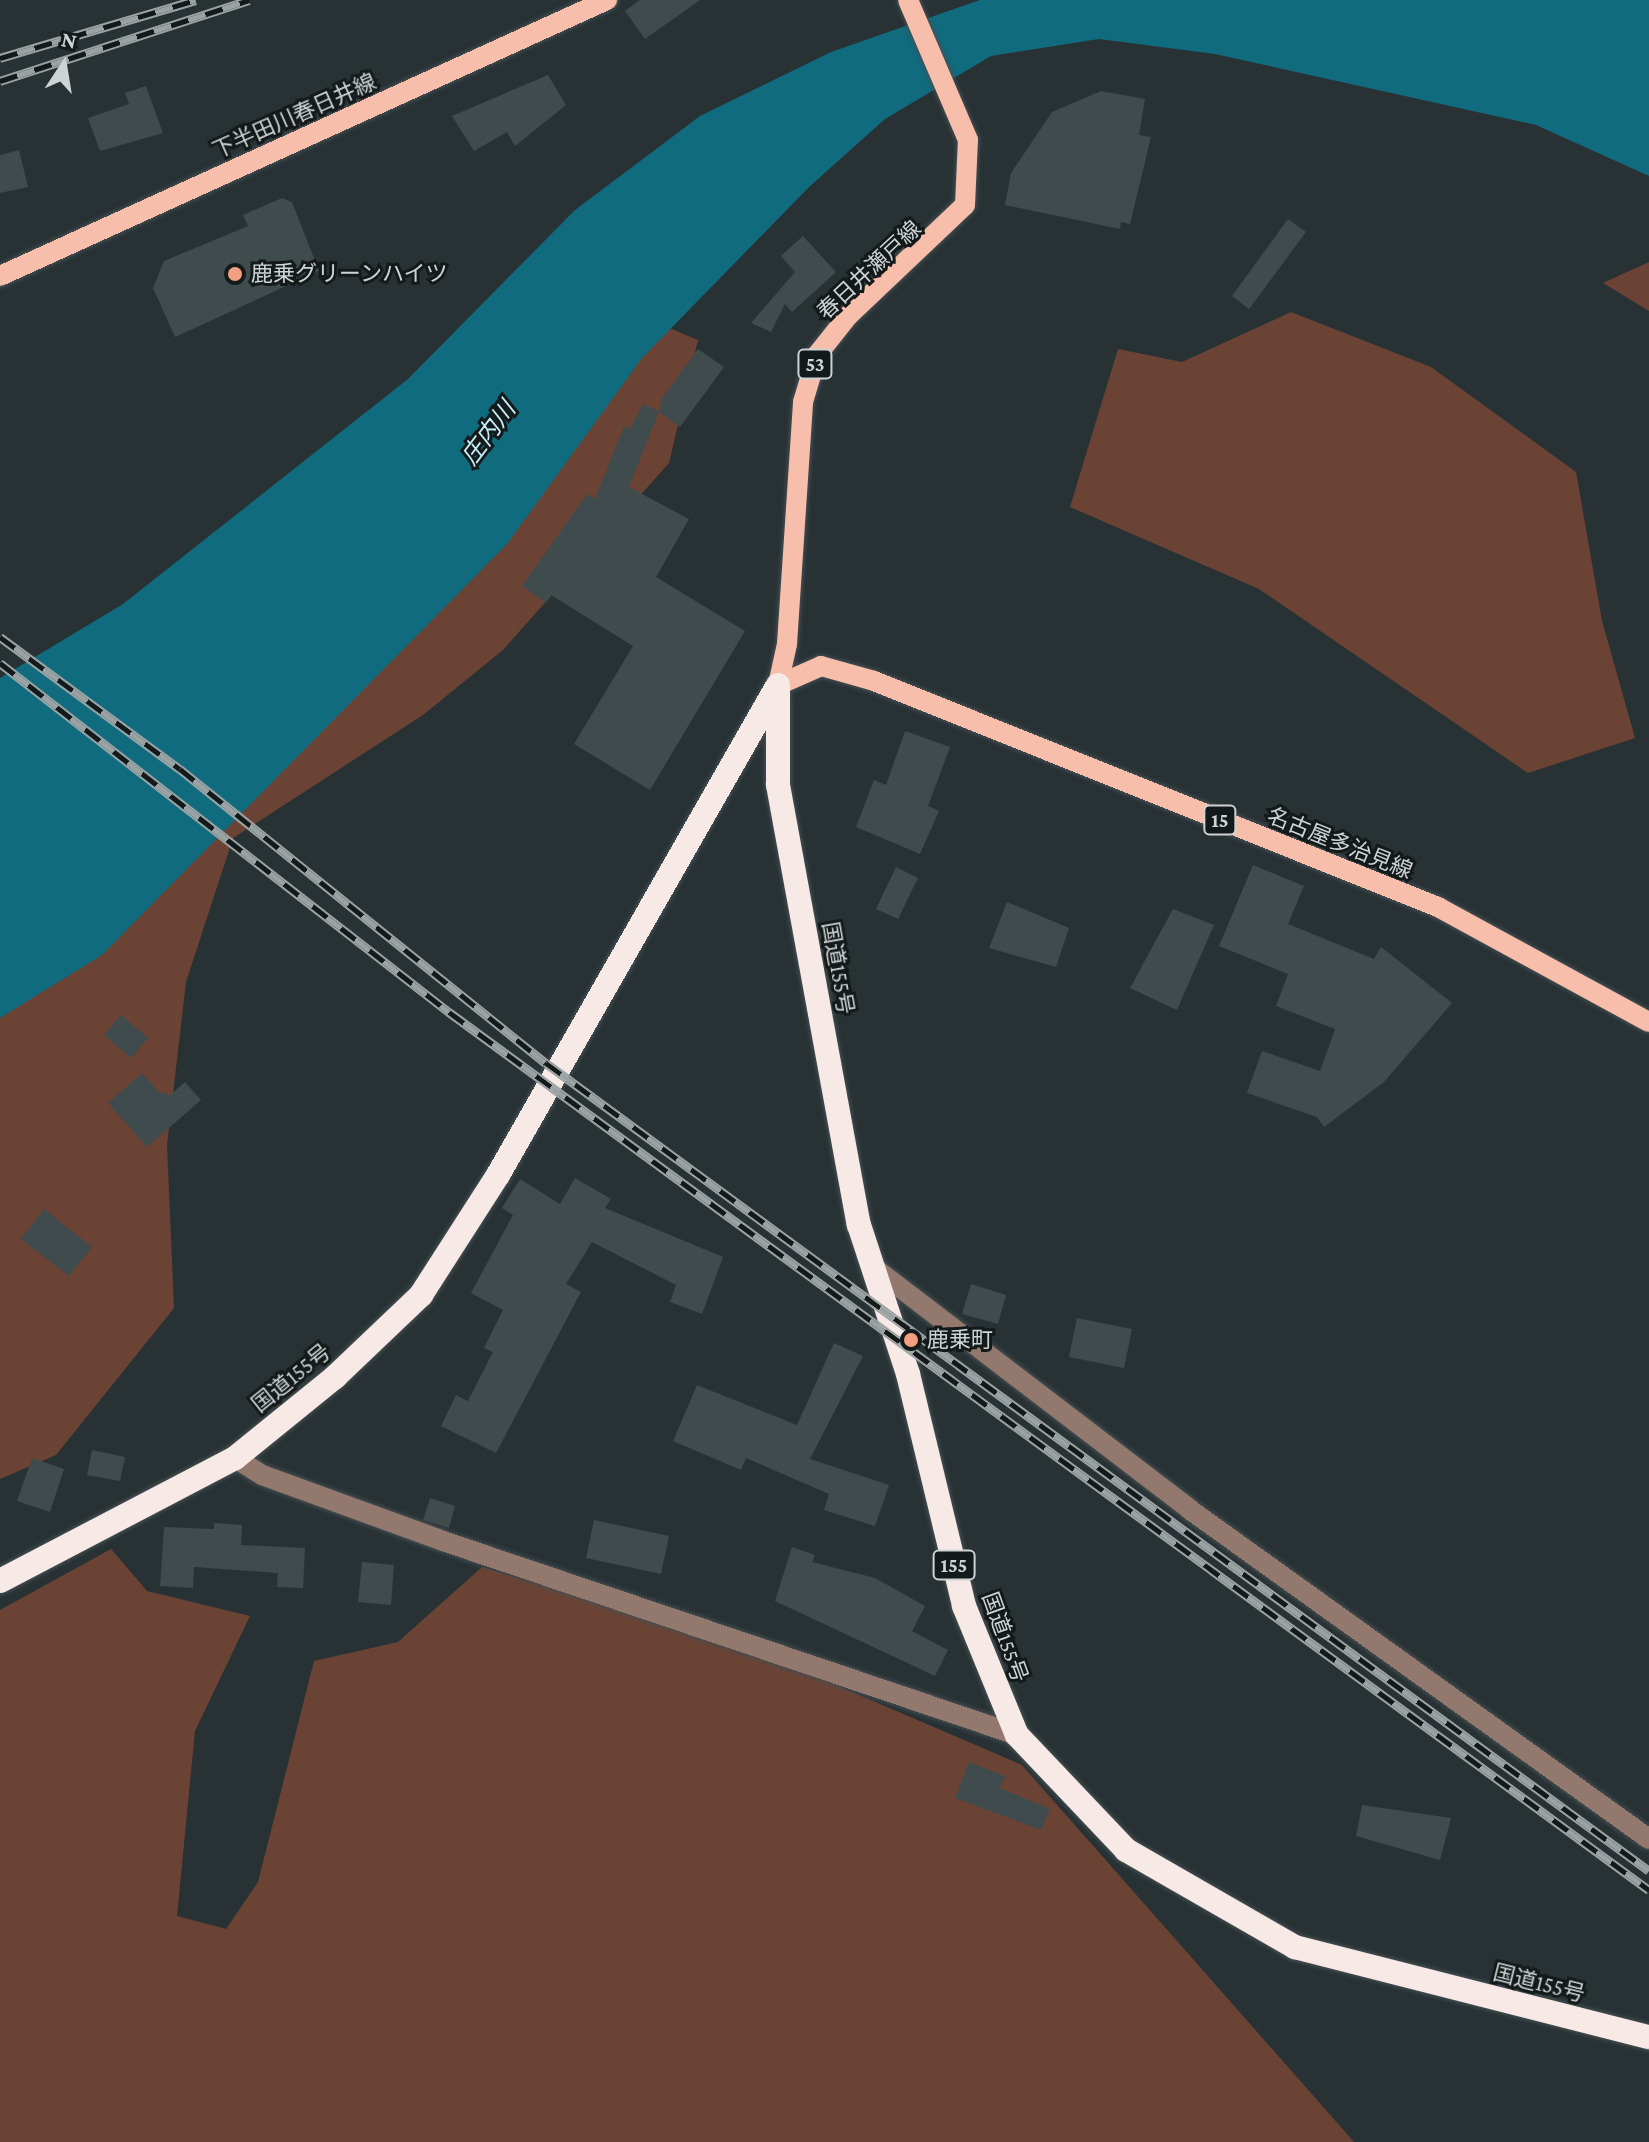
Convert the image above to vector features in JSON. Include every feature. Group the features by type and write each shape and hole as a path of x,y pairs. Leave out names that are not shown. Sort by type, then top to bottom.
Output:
{"highway":[{"name":"国道155号","path":"778,685 778,785 859,1225 908,1374 964,1606 1017,1735 1126,1850 1295,1947 1649,2037"},
{"name":"国道155号","path":"0,1581 235,1458 335,1377 421,1295 498,1175 778,685"}],"main road":[{"name":"下半田川春日井線","path":"0,276 607,0"},
{"name":"春日井瀬戸線","path":"778,685 787,644 803,402 817,355 848,316 965,205 968,140 908,0"},
{"name":"名古屋多治見線","path":"778,685 821,666 874,681 1438,907 1649,1022"}],"street":[{"path":"873,1267 1189,1509 1649,1839"},
{"path":"235,1458 262,1475 443,1541 1017,1735"}],"shaded area":[{"path":"1649,262 1649,311 1603,283"},
{"path":"628,311 698,340 669,463 503,650 423,715 233,838 186,982 167,1145 174,1308 56,1455 0,1479 0,849"},
{"path":"1291,312 1431,367 1576,472 1602,621 1635,738 1528,773 1259,589 1070,507 1118,349 1182,362"},
{"path":"111,1549 147,1591 250,1616 195,1731 177,1916 226,1929 258,1882 314,1661 398,1642 482,1567 750,1648 1022,1765 1354,2142 0,2142 0,1610"}],"water":[{"name":"庄内川","path":"980,0 1649,0 1649,176 1536,125 1215,54 1099,39 991,56 885,119 809,187 642,358 507,544 102,955 0,1018 0,678 123,604 408,379 575,210 700,116 831,52"}],"building":[{"path":"640,0 700,0 645,39 625,11"},
{"path":"548,75 566,105 515,146 507,132 474,151 452,116"},
{"path":"146,86 163,133 100,151 88,118 129,104 125,93"},
{"path":"1101,91 1145,99 1139,135 1151,137 1130,224 1121,222 1120,229 1005,205 1011,173 1052,112"},
{"path":"19,150 28,187 0,193 0,155"},
{"name":"鹿乗グリーンハイツ","path":"282,198 292,202 319,271 175,337 153,288 164,261 248,226 243,215"},
{"path":"1288,219 1306,232 1249,309 1232,296"},
{"path":"803,236 836,272 792,312 785,304 771,332 751,323 795,272 781,256"},
{"path":"698,349 724,367 680,427 659,412 662,398"},
{"path":"643,404 659,411 629,487 689,519 656,577 745,631 650,790 574,744 633,646 551,595 546,603 522,586 587,494 595,499 624,426 630,429"},
{"path":"905,731 950,747 928,806 939,811 920,854 856,827 874,780 886,785"},
{"path":"1253,865 1304,886 1288,924 1374,959 1381,947 1452,1003 1384,1082 1324,1127 1317,1117 1247,1093 1262,1051 1320,1071 1335,1029 1276,1006 1288,974 1219,946"},
{"path":"896,867 918,878 898,919 876,909"},
{"path":"1007,902 1069,928 1056,967 989,948"},
{"path":"1173,909 1214,925 1177,1010 1130,988"},
{"path":"121,1015 148,1038 131,1058 104,1035"},
{"path":"142,1073 159,1092 170,1095 185,1082 201,1100 147,1147 108,1103"},
{"path":"575,1178 611,1199 605,1208 723,1257 702,1314 670,1302 676,1285 592,1242 566,1284 581,1292 496,1453 441,1426 456,1395 468,1401 493,1352 484,1348 503,1310 471,1293 513,1215 502,1208 520,1179 560,1204"},
{"path":"44,1209 92,1247 69,1276 21,1239"},
{"path":"971,1284 1006,1295 998,1324 962,1314"},
{"path":"1077,1318 1132,1329 1124,1368 1069,1357"},
{"path":"834,1343 863,1356 810,1459 889,1485 875,1526 824,1510 829,1494 746,1458 741,1470 673,1441 697,1385 797,1425"},
{"path":"92,1450 125,1457 120,1481 87,1475"},
{"path":"32,1458 64,1469 50,1512 17,1501"},
{"path":"430,1498 455,1506 449,1528 423,1520"},
{"path":"594,1520 669,1536 661,1574 586,1558"},
{"path":"214,1523 242,1525 241,1545 305,1548 303,1588 277,1587 278,1573 194,1567 193,1588 160,1586 164,1527 214,1529"},
{"path":"792,1547 815,1555 812,1562 875,1578 925,1606 912,1631 948,1650 935,1676 775,1601"},
{"path":"362,1562 394,1565 391,1605 358,1602"},
{"path":"969,1762 1005,1776 1000,1788 1050,1809 1041,1830 955,1798"},
{"path":"1362,1805 1451,1818 1440,1860 1356,1836"}],"railway":[{"path":"0,58 196,0"},
{"path":"0,81 249,0"},
{"path":"0,637 180,769 546,1063 1649,1871"},
{"path":"0,663 449,1012 1649,1890"}],"place":[{"name":"鹿乗グリーンハイツ","path":"235,274"},
{"name":"鹿乗町","path":"911,1340"}]}
